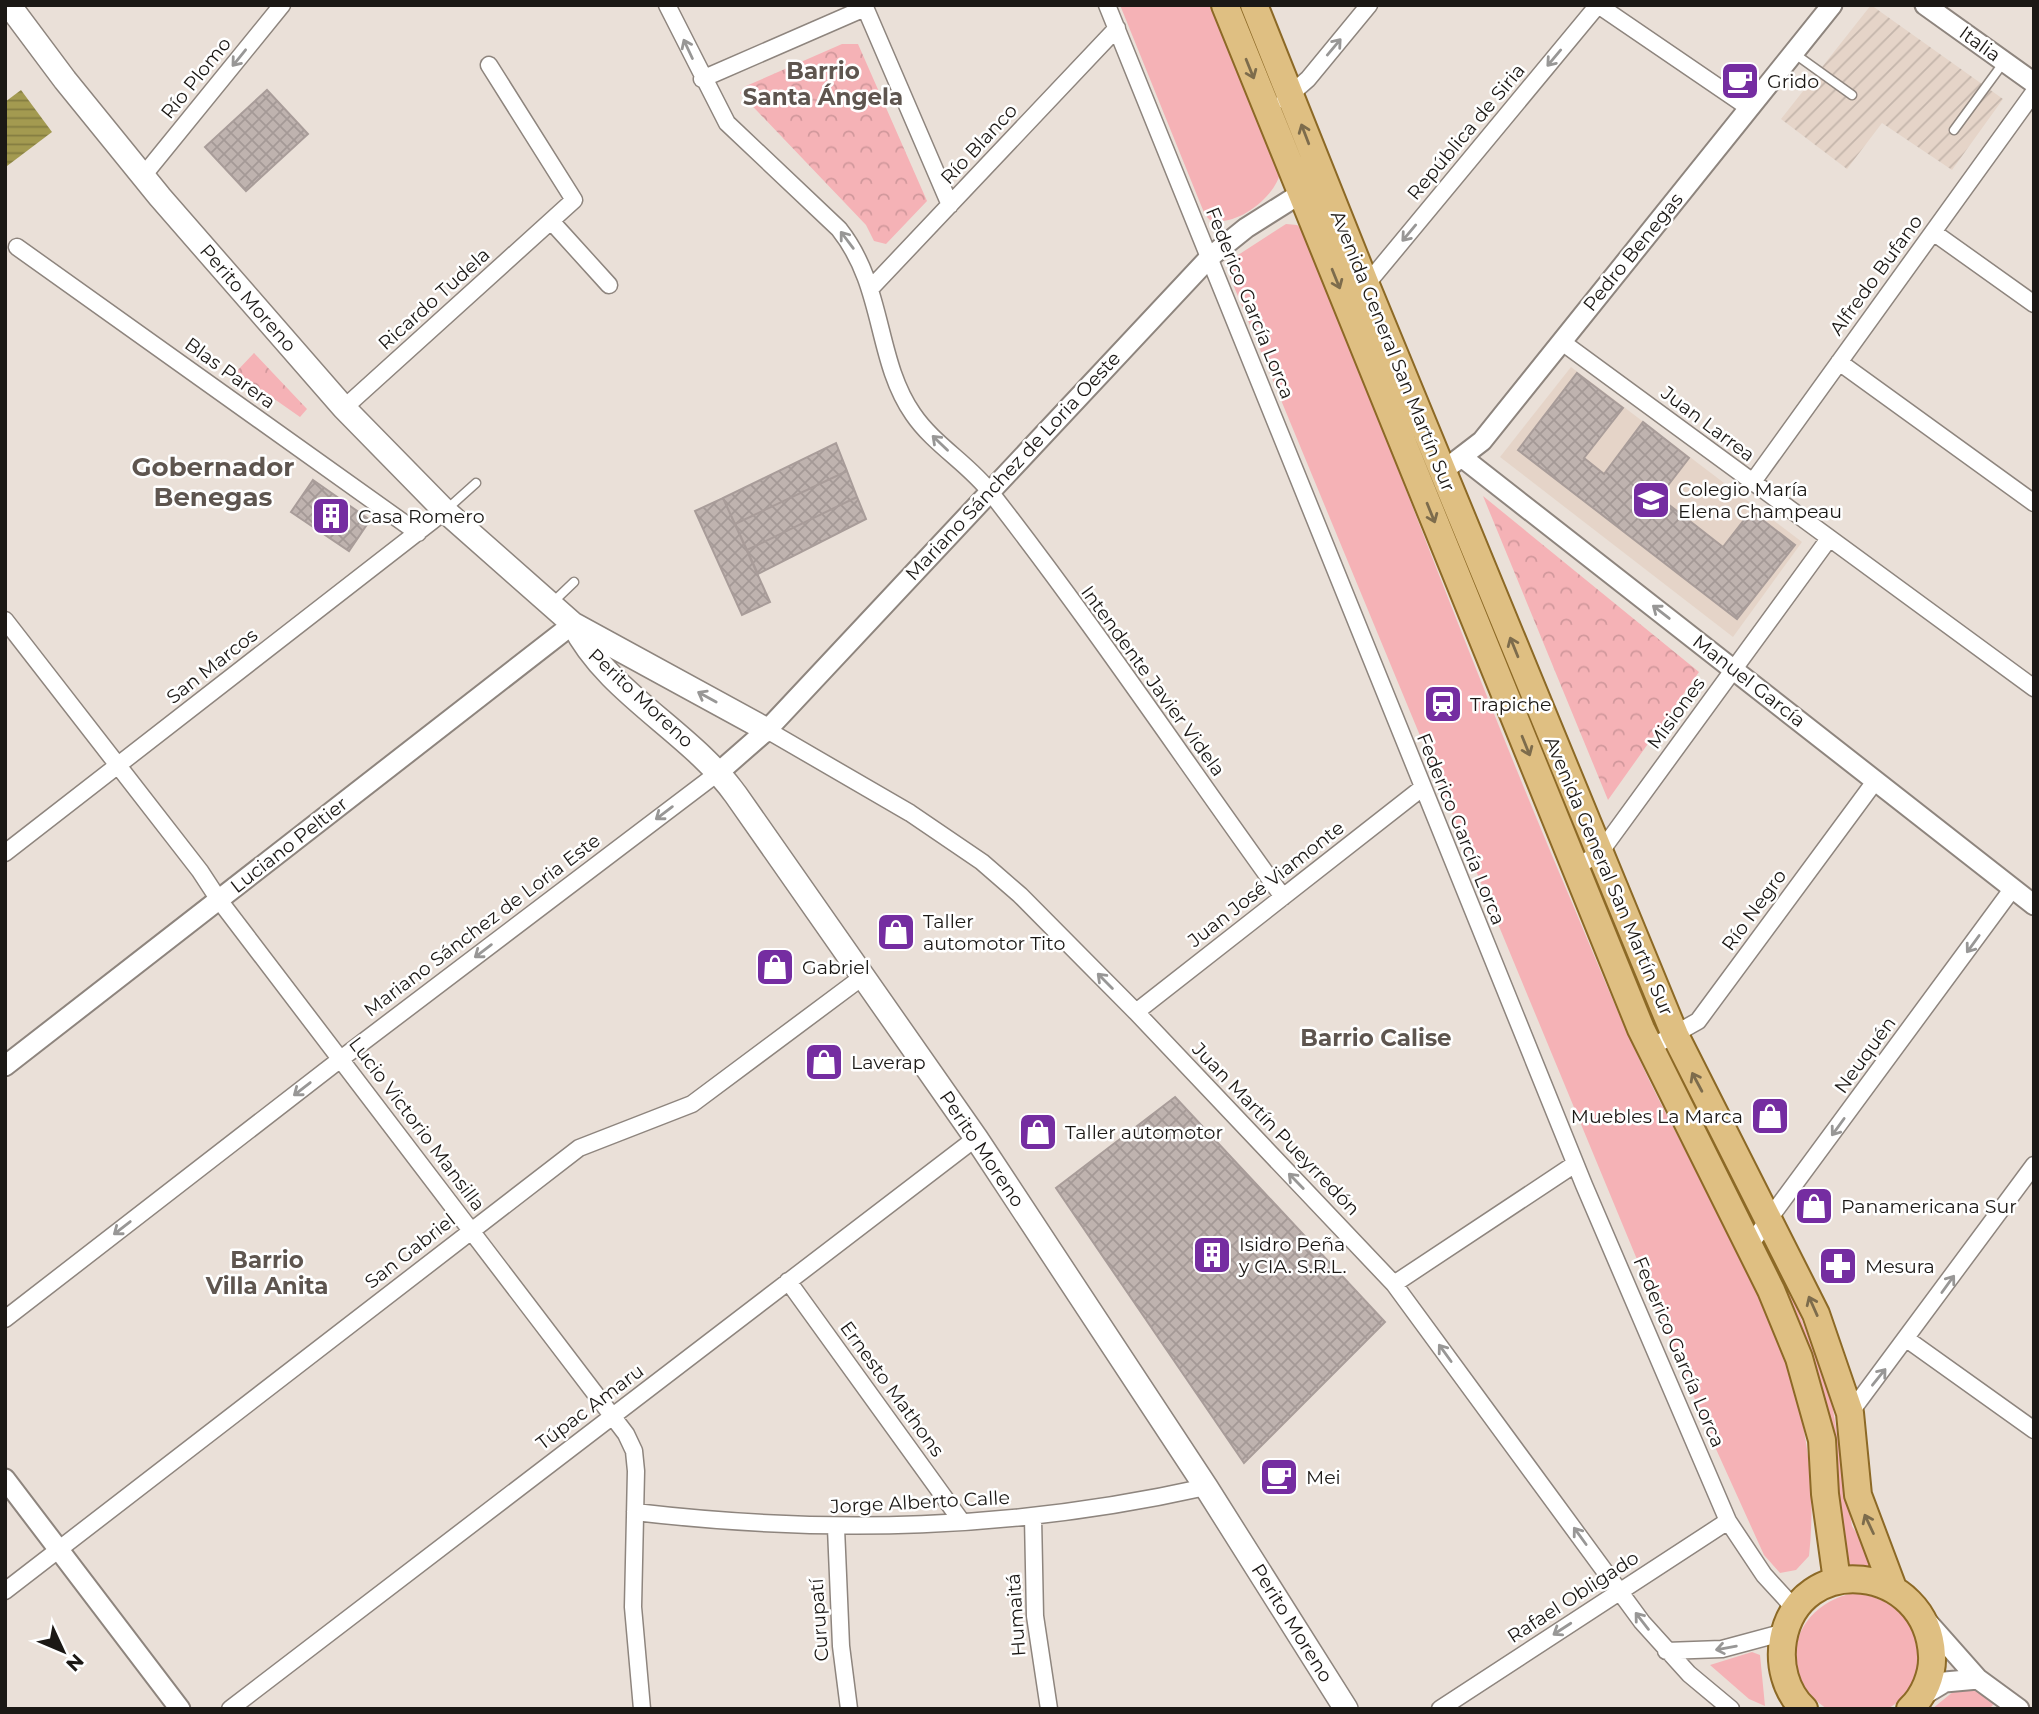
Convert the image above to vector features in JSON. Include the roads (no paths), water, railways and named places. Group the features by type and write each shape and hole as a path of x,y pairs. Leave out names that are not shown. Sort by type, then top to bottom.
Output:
{"main road":[{"name":"Perito Moreno","path":"9,5 65,80 144,176 344,408 444,511 573,624 767,730"},
{"name":"Avenida General San Martín Sur","path":"1225,5 1268,111 1366,285 1675,1035 1816,1314 1850,1413 1858,1495 1893,1588"},
{"name":"Avenida General San Martín Sur","path":"1254,5 1290,96 1312,186 1441,469 1575,867 1650,1048 1749,1246 1799,1358 1819,1420 1837,1581"},
{"name":"Perito Moreno","path":"573,624 582,642 598,661 719,772 861,978 976,1138 1206,1487 1346,1709"},
{"path":"1796,1702 1783,1671 1790,1621 1814,1591 1837,1581 1870,1580 1893,1588 1911,1601 1924,1618 1931,1640 1933,1662 1915,1704"}],"street":[{"name":"Río Plomo","path":"144,176 282,5"},
{"name":"Intendente Javier Videla","path":"667,5 702,79 727,123 839,229 864,268 896,380 912,414 989,490 1283,897"},
{"name":"Federico García Lorca","path":"1107,5 1575,1164 1728,1521 1764,1575 1790,1621"},
{"path":"1268,111 1290,96 1369,5"},
{"path":"1598,5 1749,108"},
{"name":"República de Siria","path":"1366,285 1598,5"},
{"name":"Pedro Benegas","path":"1441,469 1482,441 1832,5"},
{"name":"Italia","path":"1925,5 2034,83"},
{"path":"702,79 864,7 950,205"},
{"name":"Río Blanco","path":"871,288 1116,28"},
{"name":"Ricardo Tudela","path":"344,408 574,200 489,65"},
{"name":"Alfredo Bufano","path":"1752,483 2034,92"},
{"name":"Mariano Sánchez de Loria Oeste","path":"719,772 767,730 1210,257 1245,228 1312,186"},
{"path":"551,221 609,285"},
{"path":"1933,232 2034,304"},
{"name":"Blas Parera","path":"17,247 418,533"},
{"name":"Juan Larrea","path":"1562,342 1828,540 2034,688"},
{"path":"1839,362 2034,503"},
{"name":"Manuel García","path":"1441,469 1734,669 2034,905"},
{"name":"San Marcos","path":"5,853 444,511"},
{"name":"Misiones","path":"1575,867 1599,855 1828,540"},
{"name":"Luciano Peltier","path":"5,1066 573,624"},
{"name":"Lucio Victorio Mansilla","path":"7,626 201,871 219,900 342,1058 612,1416 634,1451 633,1607 642,1709"},
{"name":"Juan Martín Pueyrredón","path":"767,730 910,813 982,862 1020,895 1136,1012 1394,1284 1619,1592 1666,1651 1731,1709"},
{"name":"Mariano Sánchez de Loria Este","path":"5,1319 342,1058 719,772"},
{"name":"Río Negro","path":"1650,1048 1698,1021 1876,780"},
{"name":"Juan José Viamonte","path":"1136,1012 1422,788"},
{"name":"Neuquén","path":"1749,1246 2013,888"},
{"name":"San Gabriel","path":"5,1591 579,1148 692,1104 861,978"},
{"name":"Túpac Amaru","path":"230,1709 976,1138"},
{"path":"1394,1284 1575,1164"},
{"path":"1850,1413 1908,1340 2034,1166"},
{"name":"Ernesto Mathons","path":"788,1281 962,1522"},
{"path":"1908,1340 2034,1430"},
{"path":"5,1479 180,1709"},
{"name":"Jorge Alberto Calle","path":"635,1513 732,1524 836,1528 1033,1517 1104,1508 1206,1487"},
{"name":"Humaitá","path":"1033,1517 1035,1616 1049,1709"},
{"name":"Rafael Obligado","path":"1440,1709 1728,1521"},
{"name":"Curupatí","path":"836,1528 841,1646 849,1709"},
{"path":"1924,1618 1978,1679 2019,1709"},
{"path":"1666,1651 1722,1649 1790,1621"},
{"path":"1915,1704 1945,1682 1978,1679"}],"lane":[{"path":"1794,53 1852,95"},
{"path":"1954,130 2004,62"},
{"path":"444,511 476,483"},
{"path":"550,605 574,582"}],"place":[{"name":"Grido","path":"1740,81"},
{"name":"Colegio María Elena Champeau","path":"1651,500"},
{"name":"Casa Romero","path":"331,516"},
{"name":"Trapiche","path":"1443,704"},
{"name":"Taller automotor Tito","path":"896,932"},
{"name":"Gabriel","path":"775,967"},
{"name":"Laverap","path":"824,1062"},
{"name":"Muebles La Marca","path":"1770,1116"},
{"name":"Taller automotor","path":"1038,1132"},
{"name":"Panamericana Sur","path":"1814,1206"},
{"name":"Isidro Peña y CIA. S.R.L.","path":"1212,1255"},
{"name":"Mesura","path":"1838,1266"},
{"name":"Mei","path":"1279,1477"}],"district":[{"name":"Barrio Santa Ángela","path":"823,84"},
{"name":"Gobernador Benegas","path":"213,482"},
{"name":"Barrio Calise","path":"1376,1038"},
{"name":"Barrio Villa Anita","path":"267,1273"}]}
